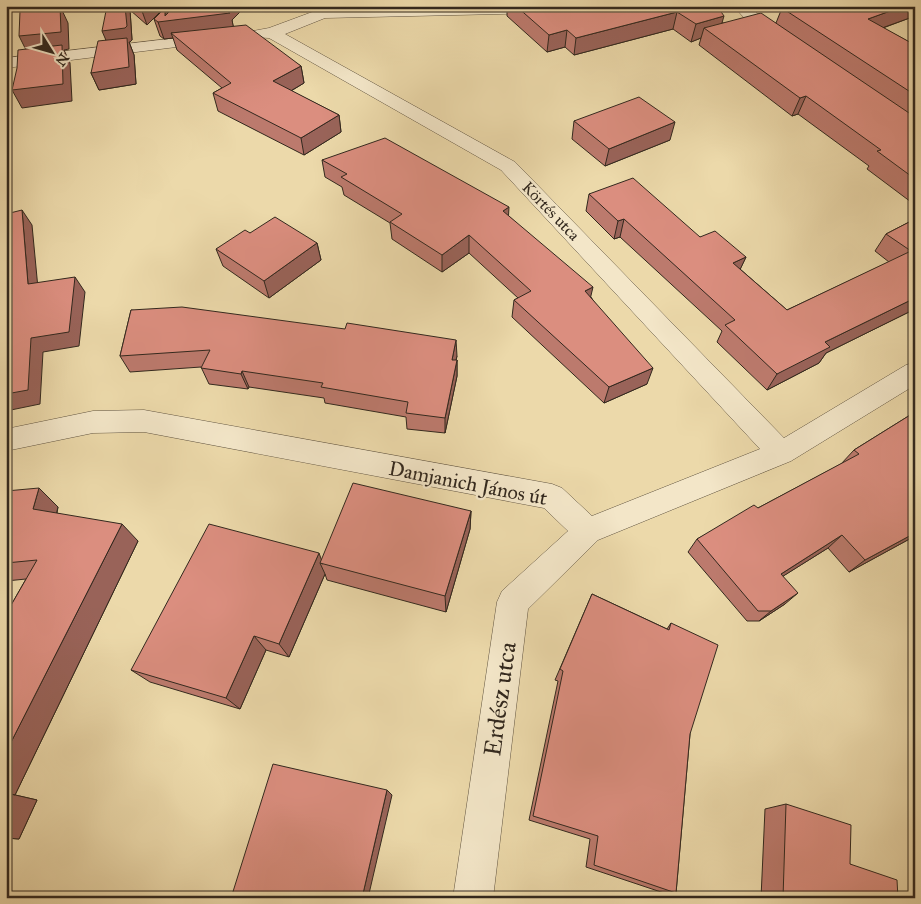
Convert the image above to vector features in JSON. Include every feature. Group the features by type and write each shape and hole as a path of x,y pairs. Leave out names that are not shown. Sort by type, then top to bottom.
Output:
{"street":[{"path":"742,6 753,19 793,47"},
{"path":"243,36 272,32 323,13 556,8"},
{"path":"137,47 157,27"},
{"name":"Körtés utca","path":"272,32 508,166 781,453"},
{"path":"6,63 224,38"},
{"path":"588,531 781,453 915,372"},
{"name":"Damjanich János út","path":"6,440 93,422 144,421 552,497 588,531"},
{"name":"Erdész utca","path":"473,898 513,602 588,531"}],"building":[{"path":"60,6 61,32 19,36 20,11"},
{"path":"107,6 125,6 127,26 125,28 102,31"},
{"path":"137,6 147,6 142,11"},
{"path":"175,6 224,6 222,8 230,13 158,22 154,19 165,8 165,16"},
{"path":"516,6 717,6 724,16 696,24 677,12 576,38 567,30 549,35"},
{"path":"788,6 904,6 868,19 915,45 915,95 782,8"},
{"path":"761,13 915,117 915,179 877,151 881,150 806,96 800,98 704,28"},
{"path":"246,25 301,66 273,81 339,115 301,138 213,93 231,83 171,33"},
{"path":"127,38 129,67 91,73 98,41"},
{"path":"62,45 63,84 12,90 17,68 18,50"},
{"path":"639,97 675,122 609,149 574,121"},
{"path":"385,138 509,207 503,211 593,287 585,291 653,368 609,387 514,300 531,291 469,235 442,255 390,222 402,214 341,177 347,174 322,160"},
{"path":"633,178 700,237 715,231 746,257 733,263 787,310 911,251 886,234 915,219 915,298 825,342 830,347 777,374 725,325 735,320 624,219 618,221 589,194"},
{"path":"22,210 28,284 75,277 69,332 31,338 28,390 6,394 6,214"},
{"path":"275,217 317,243 264,281 216,249 245,230 250,233"},
{"path":"182,307 345,329 347,323 456,340 452,360 457,360 445,418 406,413 408,402 321,387 323,383 242,371 241,374 201,368 210,350 120,356 131,310"},
{"path":"915,412 915,533 865,560 842,535 781,574 798,593 771,611 758,611 697,539 754,505 758,508 859,454 854,450"},
{"path":"353,483 471,511 445,596 320,563"},
{"path":"39,488 33,509 122,524 6,752 6,614 37,560 6,563 6,491"},
{"path":"209,524 319,553 279,644 254,636 226,698 131,670"},
{"path":"592,594 669,630 671,623 718,645 690,734 676,893 594,865 598,836 533,816 563,671 560,669"},
{"path":"273,764 387,790 362,898 231,898"},
{"path":"6,794 11,794 6,803"},
{"path":"786,804 851,825 850,864 897,880 898,898 783,898"}]}
